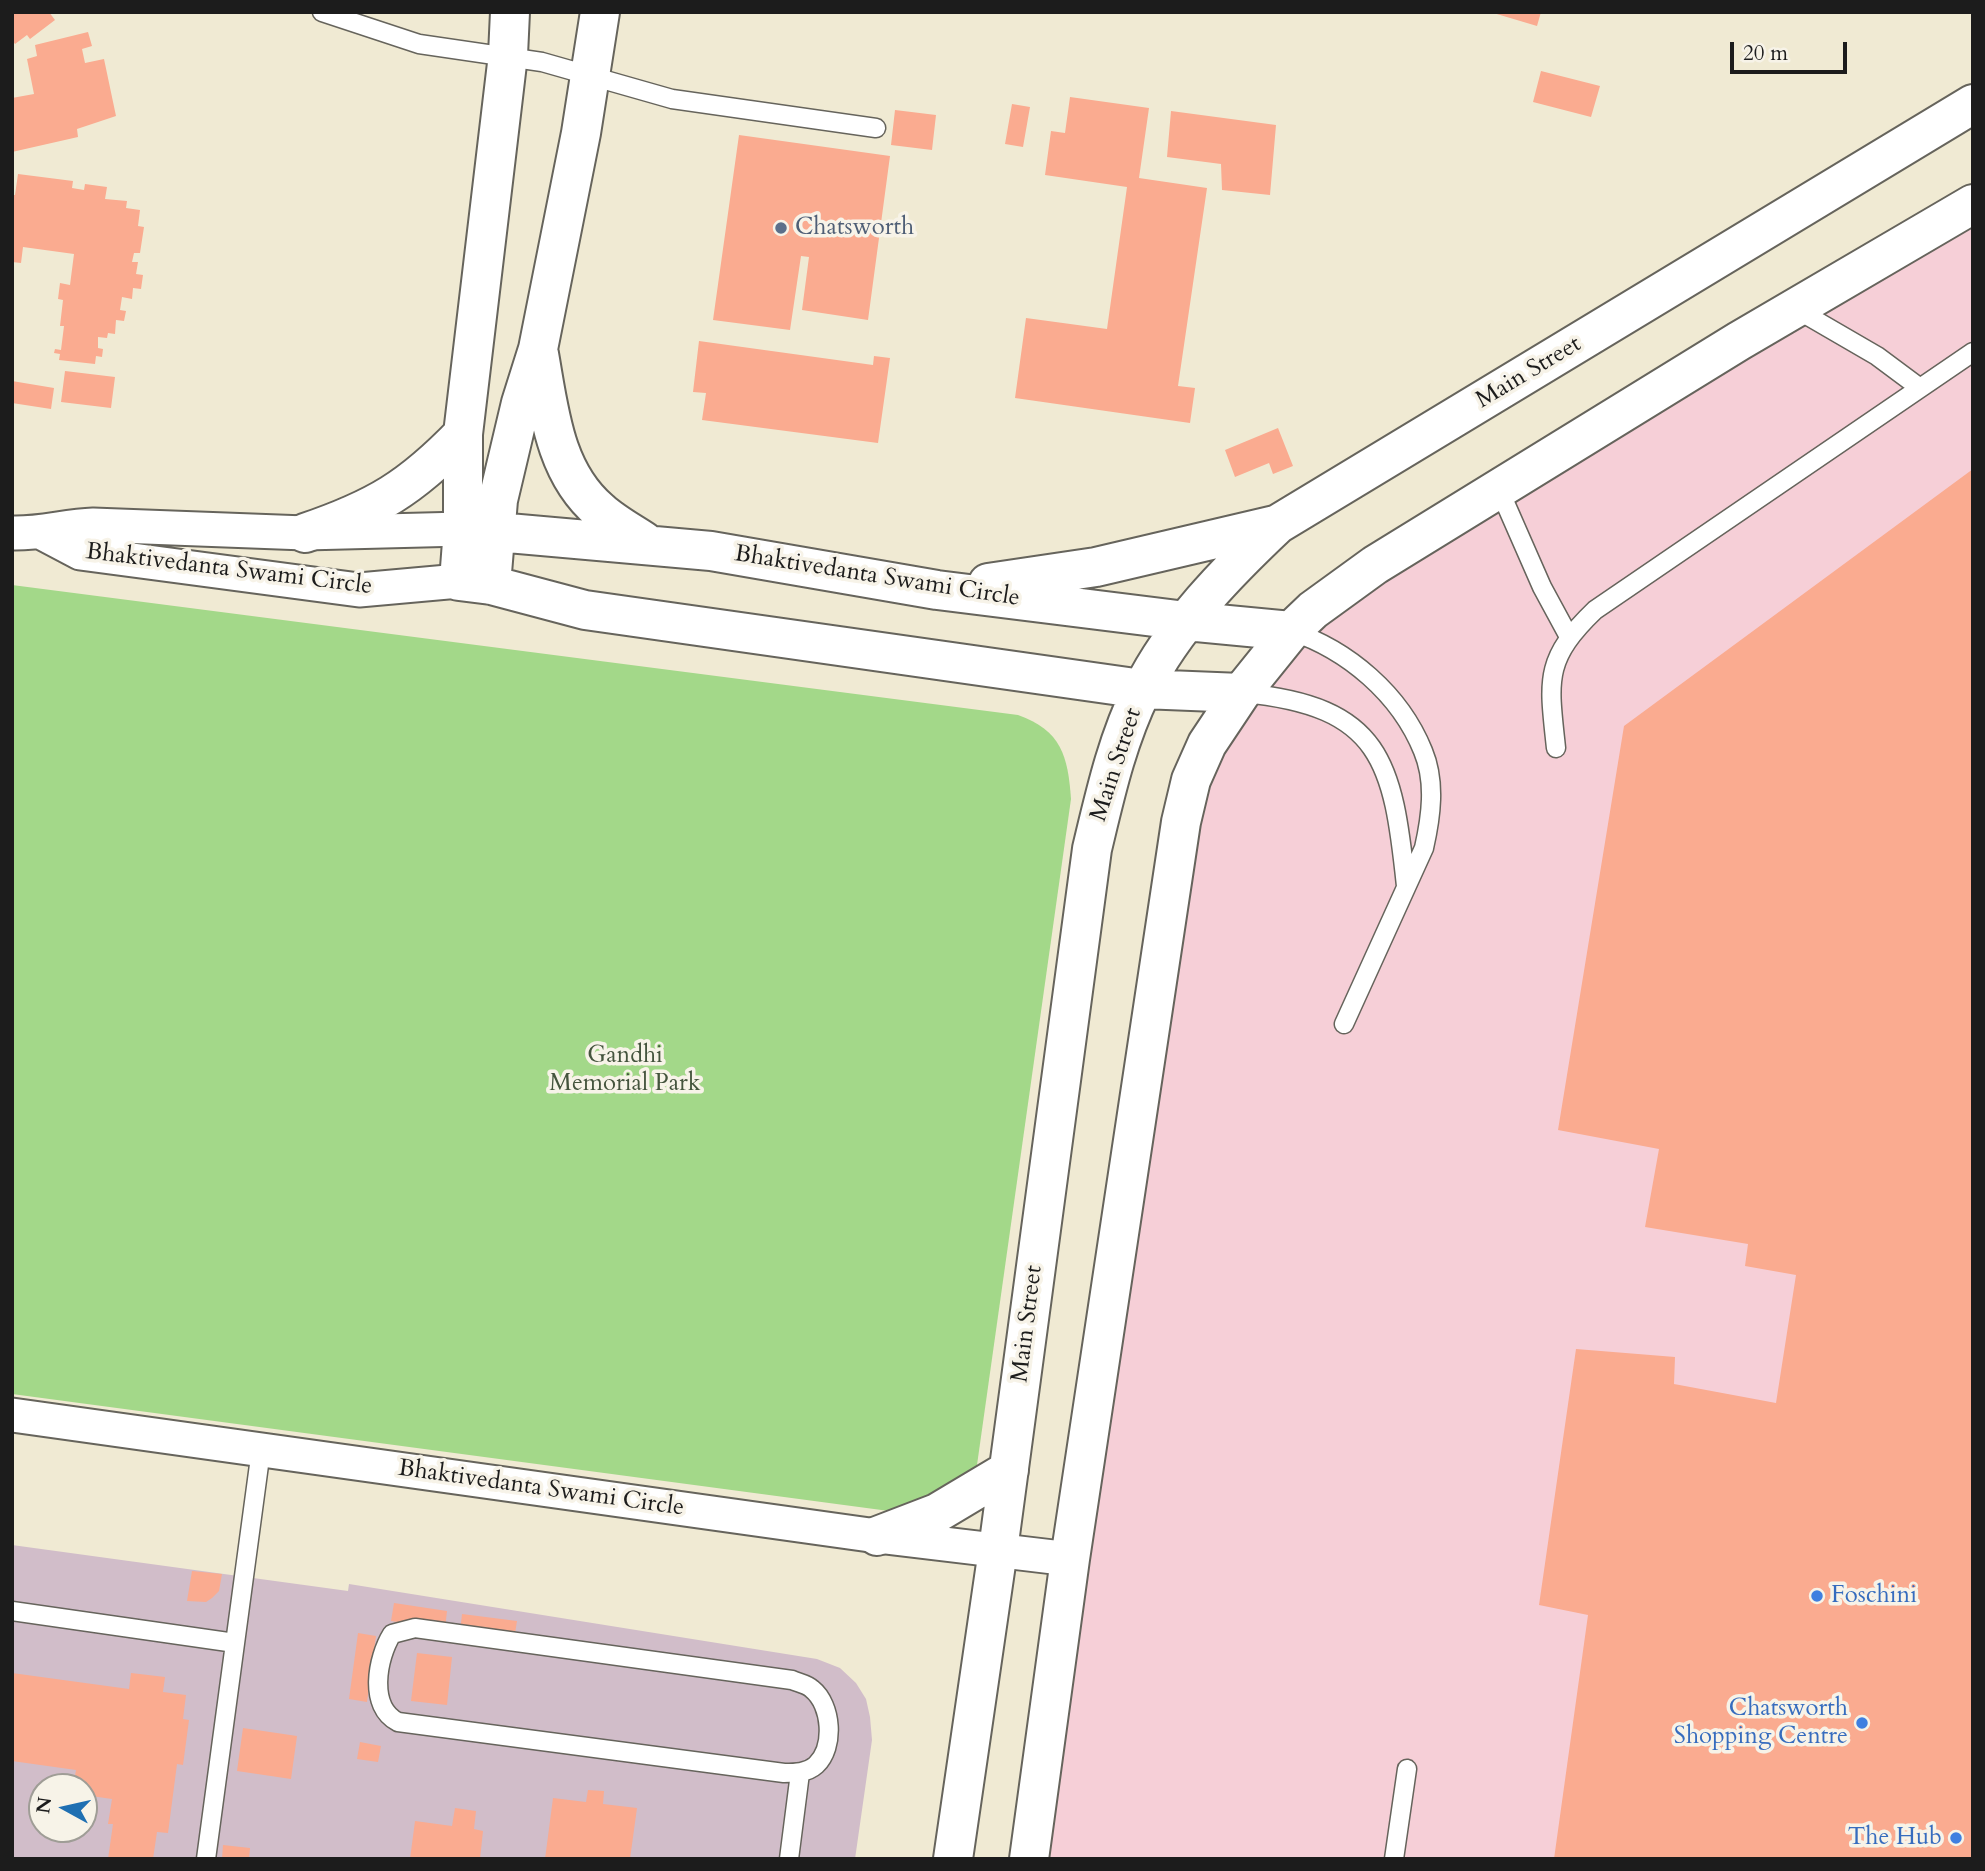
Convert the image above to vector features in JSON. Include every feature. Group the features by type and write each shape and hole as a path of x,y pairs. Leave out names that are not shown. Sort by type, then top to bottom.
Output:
{"street":[{"path":"475,583 478,529 463,434 508,55 510,12"},
{"path":"478,529 519,414 538,349 600,12"},
{"name":"Main Street","path":"953,1859 998,1550 1092,849 1112,764 1142,689 1186,621 1278,524 1973,104"},
{"path":"1029,1859 1070,1559 1181,822 1191,780 1208,744 1241,693 1291,631 1375,565 1795,308 1973,204"},
{"path":"538,349 560,457 580,489 600,511 650,545"},
{"path":"306,533 380,504 434,462 463,434"},
{"name":"Bhaktivedanta Swami Circle","path":"28,534 71,526 116,524 306,533 478,529 712,551 937,590 1186,621 1291,631"},
{"path":"937,590 1096,567 1278,524"},
{"name":"Bhaktivedanta Swami Circle","path":"28,534 80,554 359,590 475,583 585,610 1142,689 1241,693"},
{"name":"Bhaktivedanta Swami Circle","path":"12,1415 877,1536 1070,1559"},
{"path":"877,1536 937,1513 1009,1470"}],"lane":[{"path":"322,12 419,44 508,55 590,75 642,93 876,128"},
{"path":"1795,308 1877,356 1920,388"},
{"path":"1556,748 1550,687 1555,662 1568,635 1595,610 1973,352"},
{"path":"1499,489 1542,587 1568,635"},
{"path":"1291,631 1331,646 1369,677 1409,723 1424,752 1430,780 1430,817 1424,848 1344,1024"},
{"path":"1241,693 1288,697 1326,709 1347,721 1364,736 1381,761 1393,792 1407,890"},
{"path":"206,1859 261,1450"},
{"path":"12,1611 236,1643"},
{"path":"415,1628 792,1680 810,1687 821,1698 828,1713 828,1736 823,1755 815,1766 800,1773 398,1721 388,1717 381,1705 379,1689 386,1645 392,1634 415,1628"},
{"path":"1394,1859 1408,1769"},
{"path":"789,1859 800,1773"}],"shaded area":[{"path":"1973,205 1973,1859 1031,1859 1183,823 1289,634"},
{"path":"12,1545 348,1591 349,1584 817,1659 840,1668 856,1683 866,1699 870,1717 872,1740 855,1859 12,1859"}],"green space":[{"name":"Gandhi Memorial Park","path":"12,585 1018,715 1044,728 1060,746 1068,770 1071,799 976,1472 961,1492 889,1511 12,1394"}],"building":[{"path":"12,12 49,12 55,20 30,39 27,35 15,44 12,40"},
{"path":"1490,12 1541,12 1537,26"},
{"path":"88,32 92,46 82,49 85,63 104,59 116,116 77,129 78,137 12,152 12,98 34,94 27,59 37,56 35,45"},
{"path":"1541,71 1600,86 1591,117 1533,102"},
{"path":"1070,97 1149,108 1139,178 1207,188 1178,386 1195,388 1190,423 1015,398 1026,318 1107,329 1127,187 1045,175 1051,131 1065,133"},
{"path":"1012,104 1030,107 1023,147 1005,144"},
{"path":"895,110 936,115 932,150 891,145"},
{"path":"1171,111 1276,125 1270,195 1222,190 1221,164 1167,157"},
{"path":"739,135 890,156 868,320 802,310 809,257 801,256 790,330 713,320"},
{"path":"18,174 73,181 72,188 84,190 85,184 107,187 105,199 127,201 126,208 140,210 138,226 144,227 140,253 134,253 132,262 138,262 136,274 143,275 141,289 133,288 132,299 122,297 120,310 126,311 124,321 116,320 115,334 108,333 107,338 98,337 98,348 103,349 102,357 96,356 95,364 59,360 60,354 54,353 55,349 61,350 64,326 60,326 63,300 58,299 60,283 70,285 74,254 23,247 21,263 12,262 12,195 15,195"},
{"path":"699,341 873,365 874,356 890,358 878,443 702,420 706,393 693,392"},
{"path":"65,371 115,377 111,408 61,402"},
{"path":"12,381 54,388 51,409 12,403"},
{"path":"1278,428 1293,466 1273,474 1269,463 1235,477 1225,450"},
{"path":"1973,469 1973,1859 1554,1859 1588,1615 1539,1605 1576,1349 1675,1357 1674,1384 1776,1403 1796,1275 1745,1266 1748,1244 1645,1227 1659,1149 1558,1130 1624,726"},
{"path":"192,1571 222,1574 219,1591 206,1602 187,1601"},
{"path":"394,1603 447,1611 445,1629 391,1621"},
{"path":"462,1614 517,1621 514,1640 460,1632"},
{"path":"358,1633 376,1636 367,1702 349,1699"},
{"path":"417,1653 452,1657 447,1705 411,1701"},
{"path":"12,1673 129,1689 131,1673 165,1677 163,1692 186,1695 183,1719 189,1720 183,1765 177,1764 168,1833 157,1832 153,1859 108,1859 113,1824 108,1824 112,1799 98,1797 98,1773 75,1773 76,1770 12,1761"},
{"path":"243,1728 297,1736 291,1779 237,1771"},
{"path":"360,1742 381,1746 378,1762 357,1759"},
{"path":"588,1790 604,1791 603,1804 637,1808 630,1859 545,1859 553,1798 586,1802"},
{"path":"455,1808 476,1811 474,1829 483,1831 480,1859 410,1859 415,1821 452,1826"},
{"path":"223,1845 250,1848 249,1859 222,1859"}],"place":[{"name":"Chatsworth","path":"781,228"},
{"name":"Foschini","path":"1817,1596"},
{"name":"Chatsworth Shopping Centre","path":"1862,1723"},
{"name":"The Hub","path":"1956,1838"}]}
